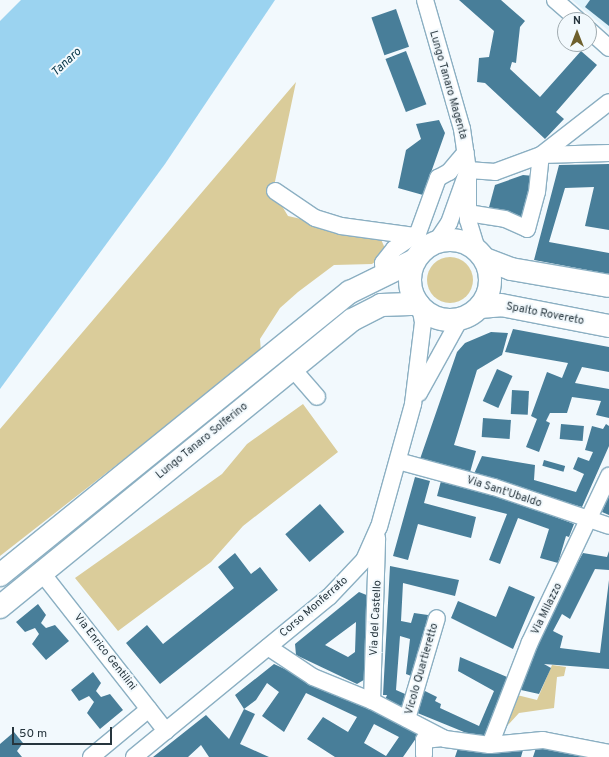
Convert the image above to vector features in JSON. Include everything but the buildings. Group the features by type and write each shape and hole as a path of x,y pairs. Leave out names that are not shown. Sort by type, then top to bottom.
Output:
{"main road":[{"path":"0,575 350,292 415,260 436,242 456,240 511,269 609,286"},
{"path":"415,260 410,282 419,306 437,318 460,319 480,307 490,285 481,254"},
{"name":"Lungo Tanaro Solferino","path":"0,607 292,368 373,308 419,306"},
{"name":"Spalto Rovereto","path":"480,307 501,306 609,326"}],"street":[{"name":"Lungo Tanaro Magenta","path":"425,0 462,129 468,170 468,213 481,254"},
{"path":"555,0 569,12"},
{"path":"597,37 609,48"},
{"path":"468,170 495,172 541,155 609,102"},
{"path":"384,276 383,262 394,249 414,236 426,218 438,178 449,172 466,152"},
{"path":"541,155 609,152"},
{"path":"468,213 505,219 527,229 537,192 541,155"},
{"name":"Lungo Tanaro Magenta","path":"436,242 449,223 468,170"},
{"path":"275,191 315,218 348,228 414,236"},
{"name":"Corso Monferrato","path":"134,757 343,584 364,560 376,535 414,404 423,322 419,306"},
{"name":"Corso Monferrato","path":"414,404 460,319"},
{"path":"292,368 317,397"},
{"name":"Via Sant'Ubaldo","path":"398,461 494,487 609,526"},
{"name":"Via Milazzo","path":"490,745 530,642 591,520 609,476"},
{"name":"Via del Castello","path":"372,701 376,535"},
{"name":"Via Enrico Gentilini","path":"42,573 166,731"},
{"name":"Vicolo Quartieretto","path":"418,756 423,735 413,723 437,618"},
{"path":"268,647 313,677 372,701 448,740"},
{"path":"90,757 149,709"},
{"path":"418,756 425,739 490,745 543,740 609,753"}],"shaded area":[{"path":"572,0 609,0 609,31 597,21 597,12 586,12"},
{"path":"296,82 273,191 288,216 380,237 387,253 372,264 334,265 298,292 280,308 260,339 261,352 0,556 0,429"},
{"path":"450,257 463,261 469,267 473,280 469,293 463,299 450,303 437,299 431,293 427,280 431,267 437,261"},
{"path":"303,404 338,452 243,526 211,562 118,631 75,578 222,474 247,444"},
{"path":"552,665 566,667 564,676 557,677 554,708 519,713 497,737 517,695 537,700"}],"water":[{"name":"Tanaro","path":"21,0 275,0 165,164 0,389 0,21"}]}
